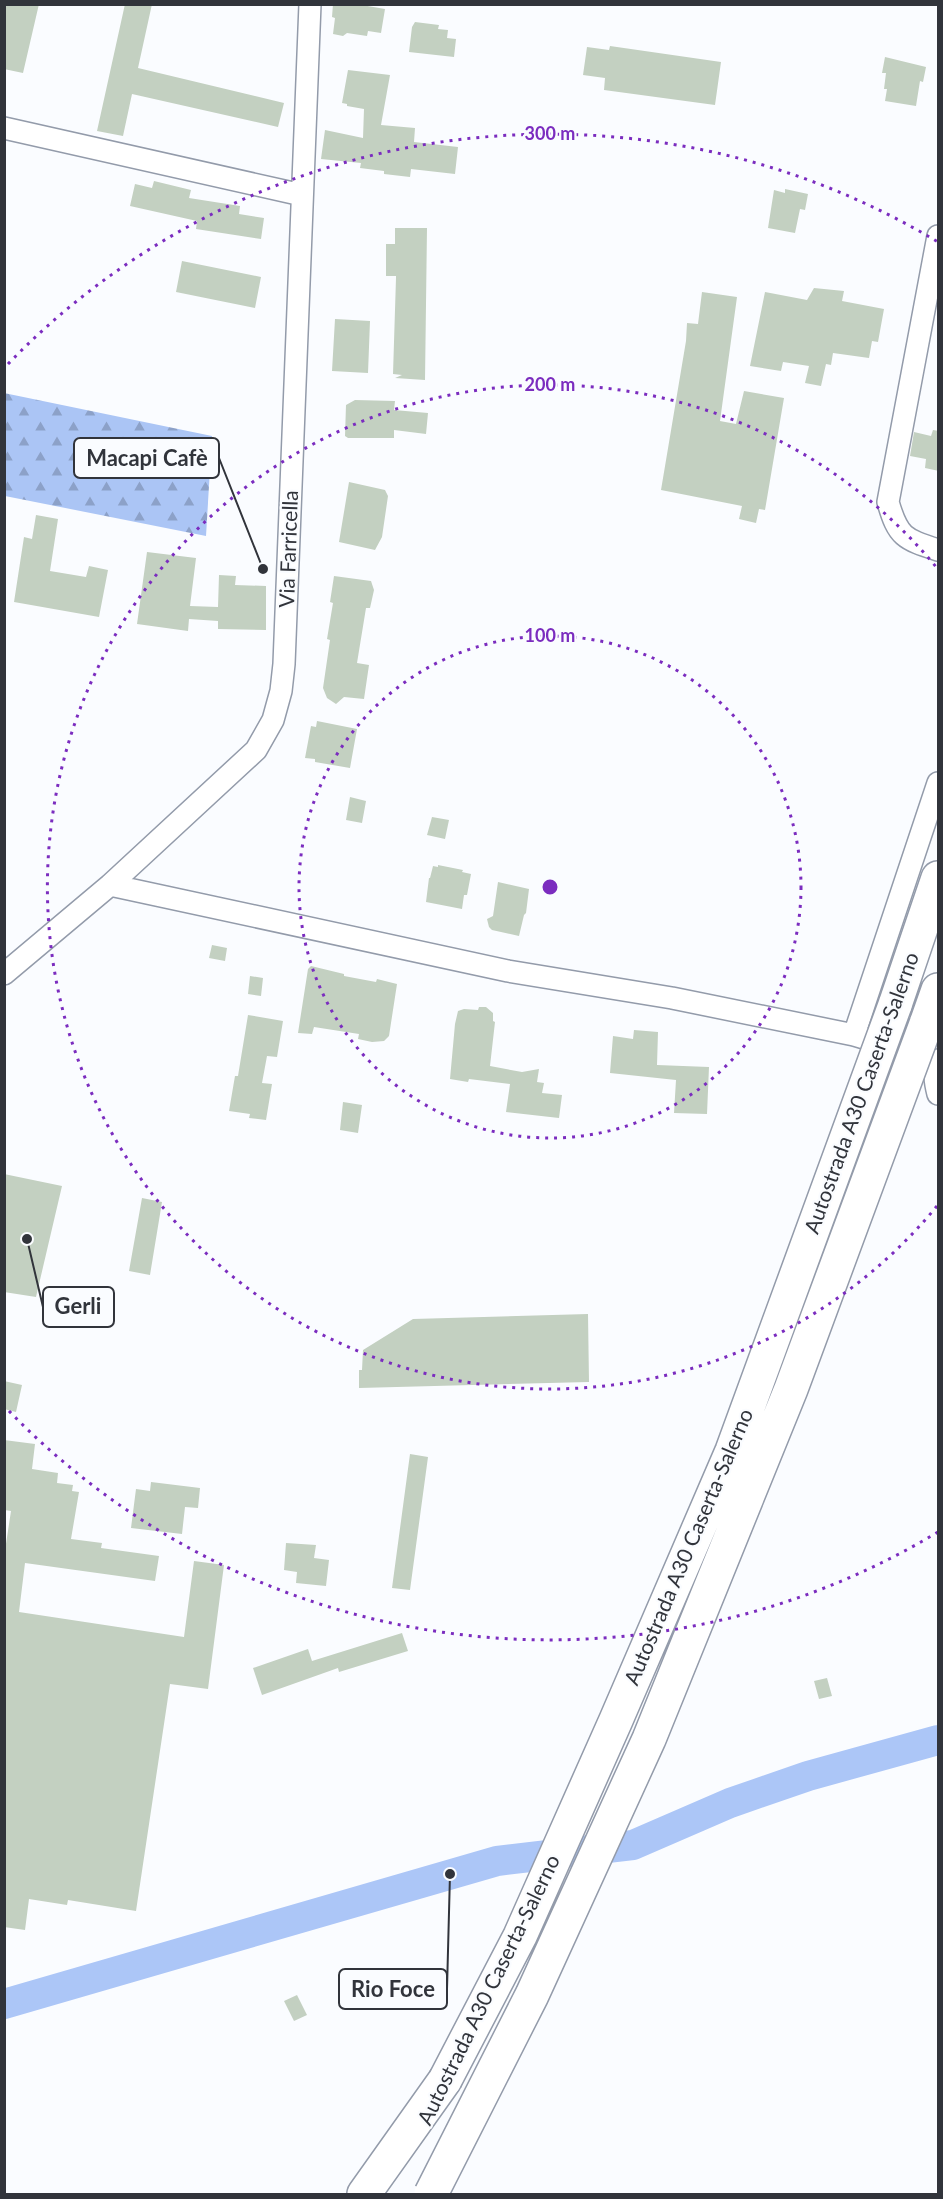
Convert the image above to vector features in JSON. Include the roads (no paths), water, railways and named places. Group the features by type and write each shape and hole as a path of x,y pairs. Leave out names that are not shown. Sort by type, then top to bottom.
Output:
{"highway":[{"name":"Autostrada A30 Caserta-Salerno","path":"387,2194 520,1936 732,1450 895,1005 939,878"},
{"name":"Autostrada A30 Caserta-Salerno","path":"431,2194 532,1995 649,1739 791,1389 939,990"},
{"path":"364,2194 445,2080"}],"street":[{"name":"Via Farricella","path":"4,974 110,885 256,750 273,720 281,691 284,664 310,4"},
{"path":"4,128 302,195"},
{"path":"939,236 888,502 895,525 904,536 918,544 939,550"},
{"path":"854,1035 939,783"},
{"path":"110,885 508,971 672,998 854,1035 938,1062 935,1081 939,1094"}],"waterway":[{"path":"4,2004 497,1861 633,1845 730,1803 808,1776 938,1740"}],"place":[{"name":"Macapi Cafè","path":"263,569"},
{"name":"Gerli","path":"27,1239"},
{"name":"Rio Foce","path":"450,1874"}]}
